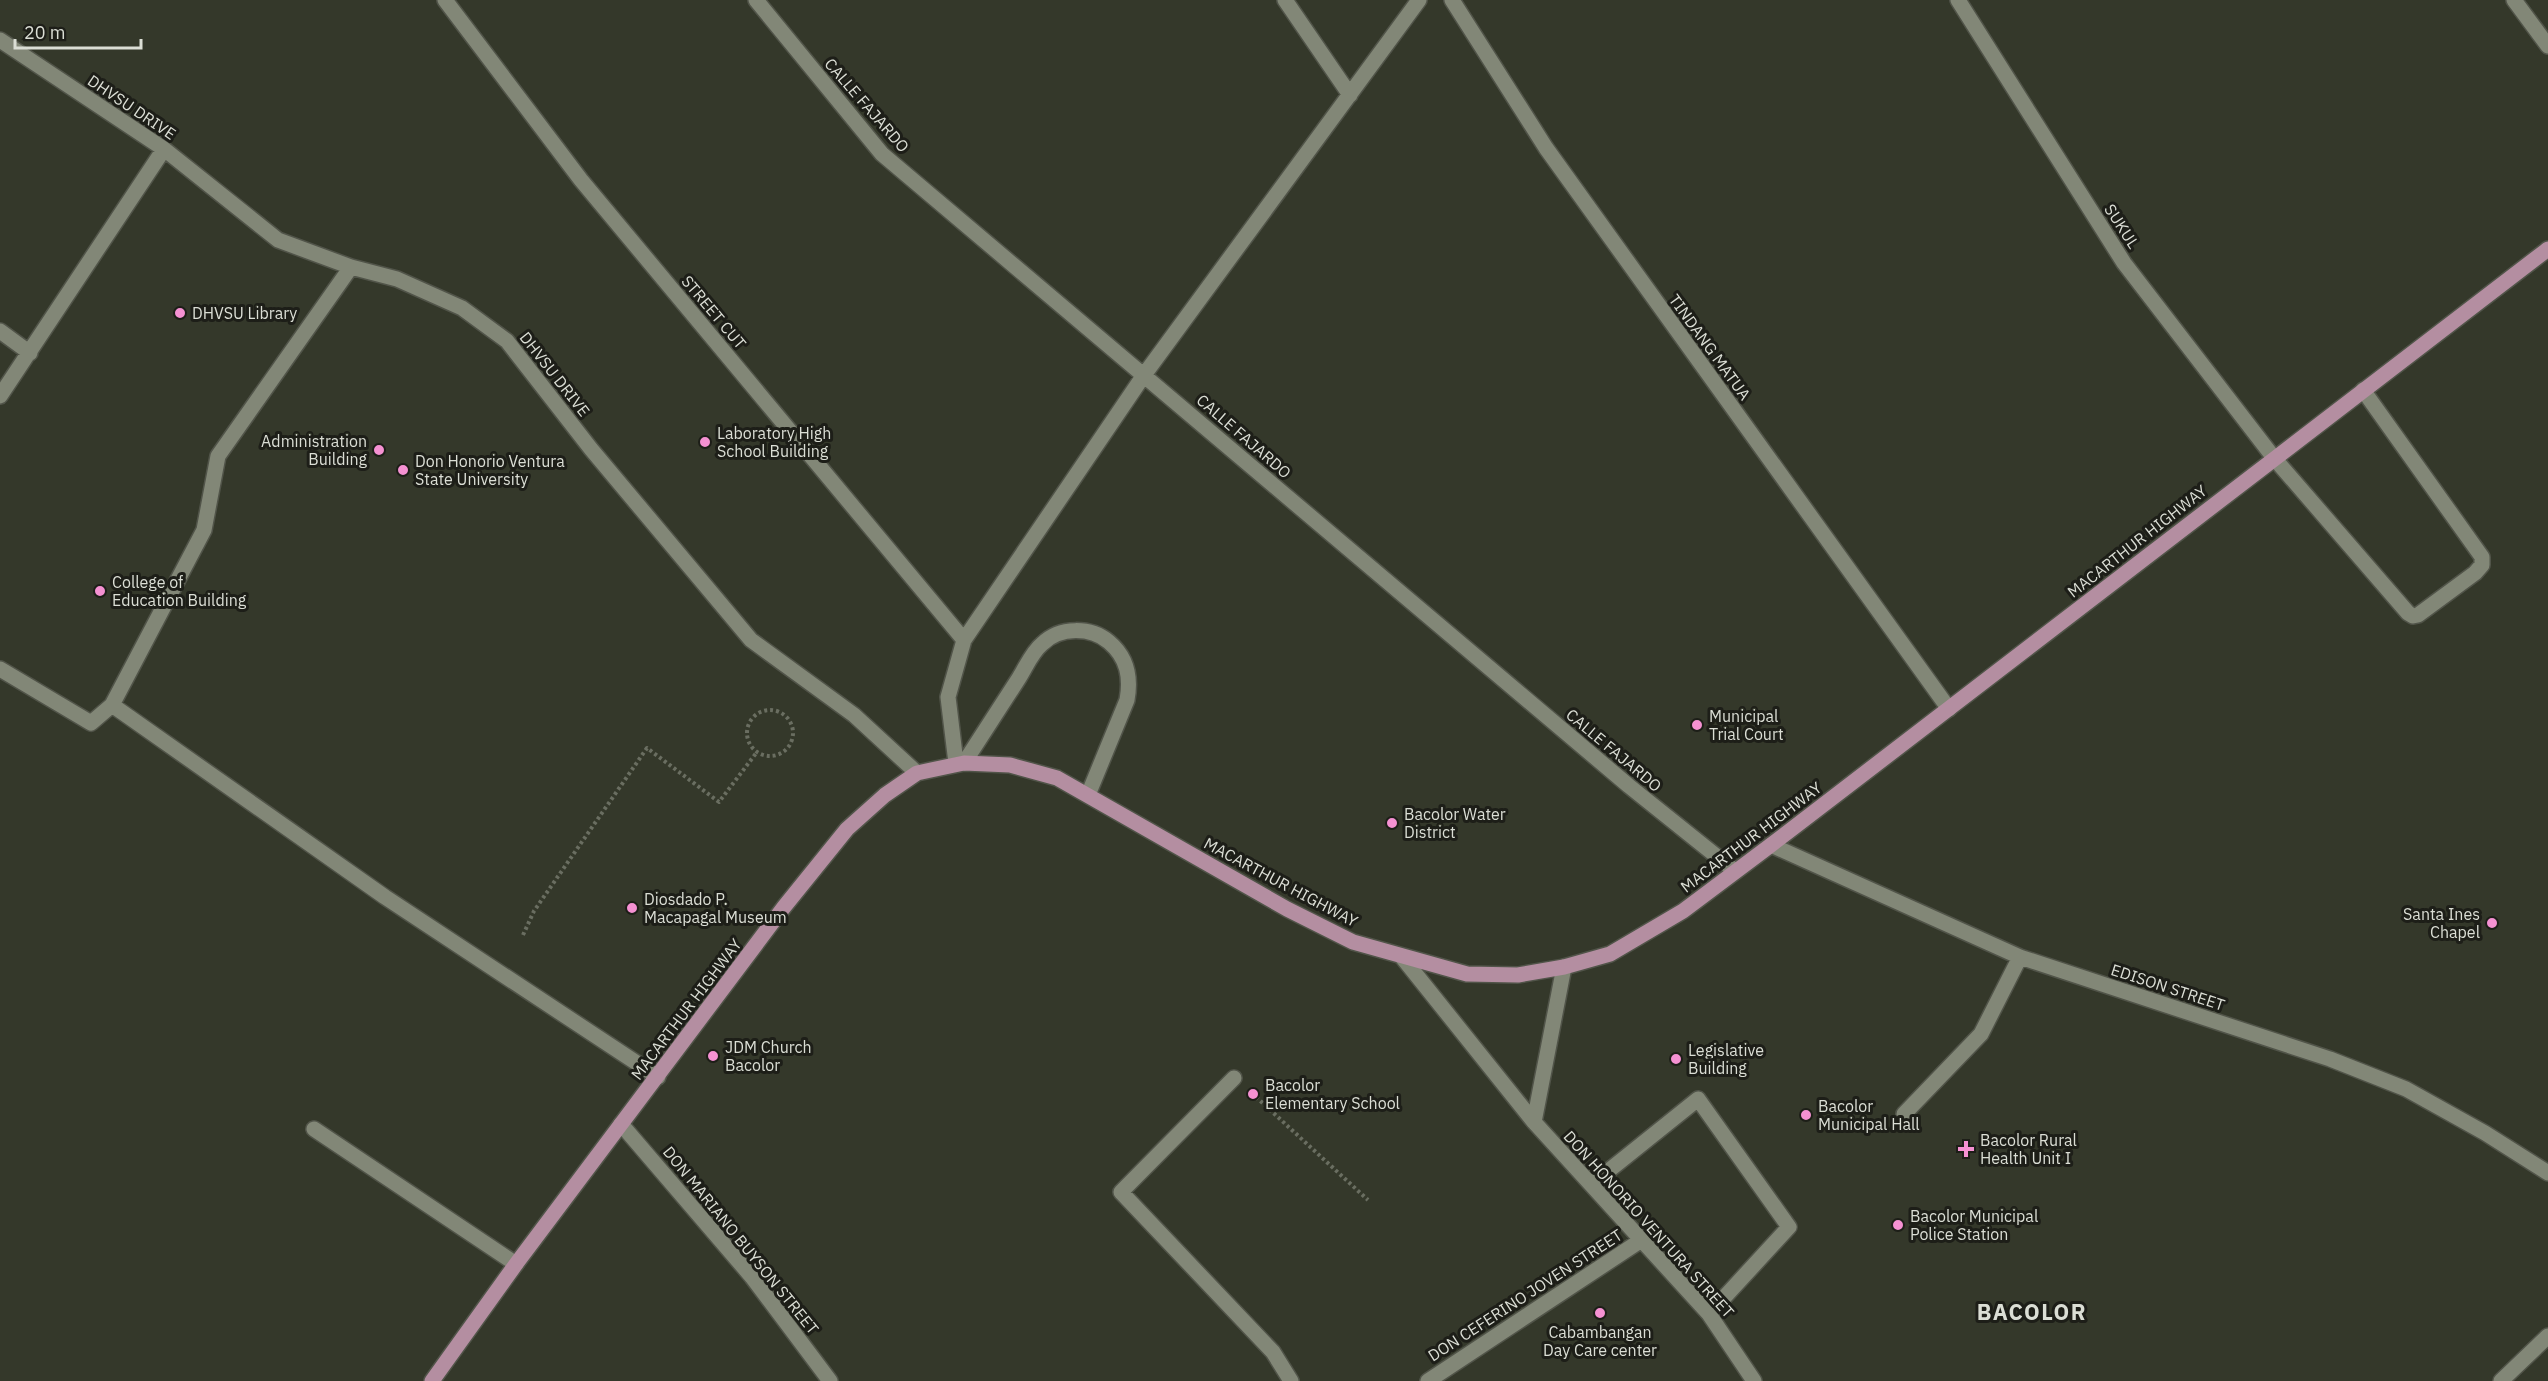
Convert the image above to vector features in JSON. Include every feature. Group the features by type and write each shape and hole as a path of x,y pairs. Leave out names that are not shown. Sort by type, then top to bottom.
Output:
{"main road":[{"name":"MACARTHUR HIGHWAY","path":"432,1381 516,1264 784,907 848,829 885,795 917,773 960,763 1010,765 1057,778 1296,914 1353,942 1467,974 1518,975 1564,967 1610,954 1683,911 1771,845 2548,249"}],"street":[{"name":"STREET CUT","path":"445,0 581,180 964,640"},
{"name":"CALLE FAJARDO","path":"756,0 882,154 1611,771 1735,872"},
{"path":"1285,0 1350,95"},
{"path":"960,763 948,697 964,640 1144,375 1419,0"},
{"name":"TINDANG MATUA","path":"1452,0 1546,148 1949,709"},
{"path":"2514,0 2548,46"},
{"name":"SUKUL","path":"1961,1 2124,263 2274,458 2413,616 2418,615 2475,573 2482,564 2482,557 2363,390"},
{"name":"DHVSU DRIVE","path":"0,40 164,149 278,240 351,267 397,279 462,308 507,341 591,449 751,640 854,716 917,773"},
{"path":"0,396 164,149"},
{"path":"0,669 91,723 112,705 204,530 218,456 351,267"},
{"path":"0,331 30,353"},
{"path":"960,763 1041,644 1066,631 1080,630 1095,634 1120,653 1128,668 1130,684 1127,700 1088,795"},
{"path":"112,705 385,897 658,1077"},
{"name":"EDISON STREET","path":"1771,845 2020,957 2330,1059 2406,1089 2485,1133 2548,1173"},
{"name":"DON HONORIO VENTURA STREET","path":"1402,957 1534,1122 1709,1314 1755,1381"},
{"path":"1904,1114 1981,1034 2020,957"},
{"path":"1534,1122 1564,967"},
{"path":"1234,1078 1121,1192 1273,1352 1292,1381"},
{"path":"1592,1184 1698,1099 1789,1227 1709,1314"},
{"name":"DON MARIANO BUYSON STREET","path":"621,1124 752,1277 830,1381"},
{"path":"314,1129 516,1264"},
{"name":"DON CEFERINO JOVEN STREET","path":"1428,1381 1643,1239"},
{"path":"2501,1381 2548,1336"}],"path":[{"path":"765,710 778,711 787,718 793,729 792,741 787,749 778,755 767,756 757,752 749,742 748,729 754,717 765,710"},
{"path":"523,935 534,911 647,748 719,802 757,752"},
{"path":"1234,1078 1368,1200"}],"place":[{"name":"DHVSU Library","path":"180,313"},
{"name":"Laboratory High School Building","path":"705,442"},
{"name":"Administration Building","path":"379,450"},
{"name":"Don Honorio Ventura State University","path":"403,470"},
{"name":"College of Education Building","path":"100,591"},
{"name":"Municipal Trial Court","path":"1697,725"},
{"name":"Bacolor Water District","path":"1392,823"},
{"name":"Diosdado P. Macapagal Museum","path":"632,908"},
{"name":"Santa Ines Chapel","path":"2492,923"},
{"name":"JDM Church Bacolor","path":"713,1056"},
{"name":"Legislative Building","path":"1676,1059"},
{"name":"Bacolor Elementary School","path":"1253,1094"},
{"name":"Bacolor Municipal Hall","path":"1806,1115"},
{"name":"Bacolor Rural Health Unit I","path":"1966,1149"},
{"name":"Bacolor Municipal Police Station","path":"1898,1225"},
{"name":"Cabambangan Day Care center","path":"1600,1313"}],"district":[{"name":"BACOLOR","path":"2032,1312"}]}
